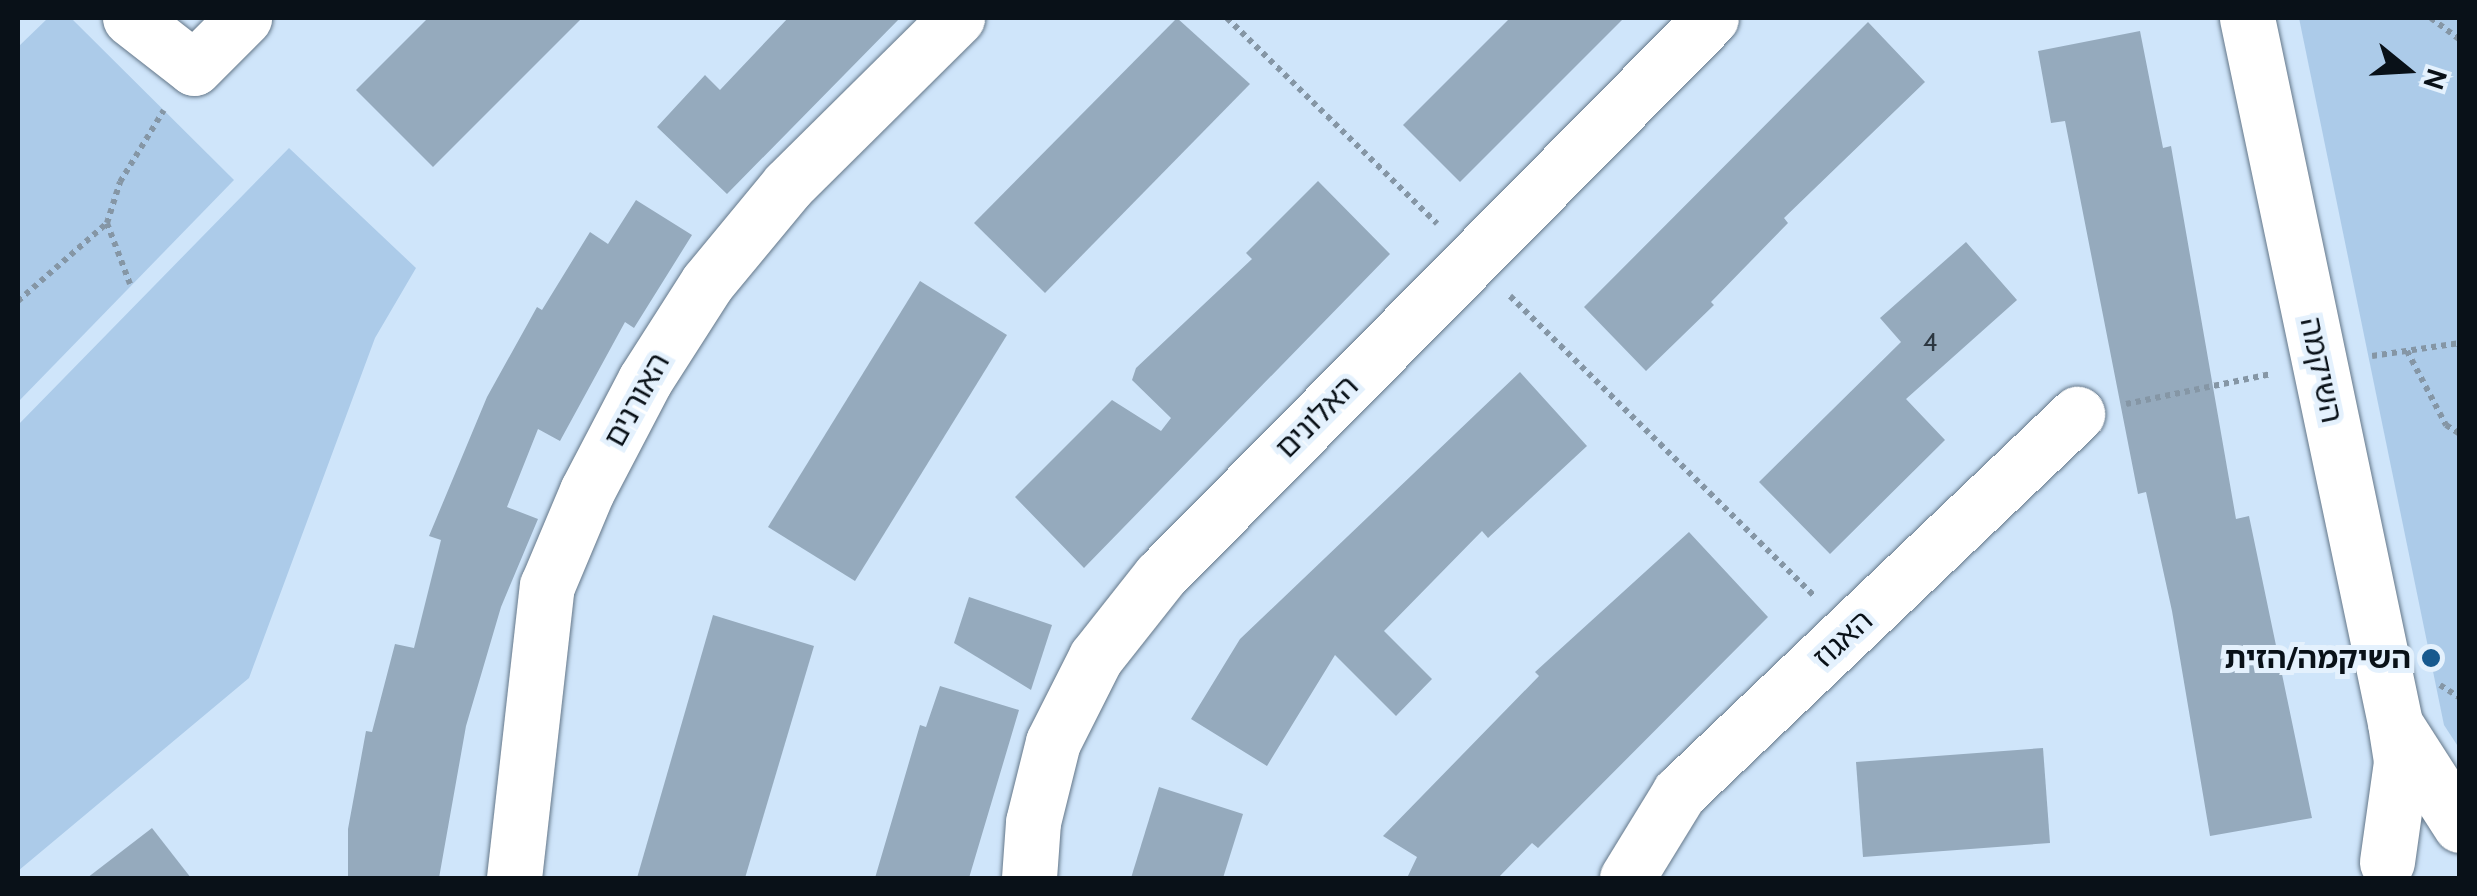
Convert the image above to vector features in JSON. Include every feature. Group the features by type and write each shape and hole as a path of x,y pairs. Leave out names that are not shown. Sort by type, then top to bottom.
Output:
{"street":[{"path":"130,18 194,68 244,18"},
{"name":"האורנים","path":"514,878 547,586 587,491 645,380 707,283 788,185 958,18"},
{"name":"האלונים","path":"1029,878 1033,822 1053,742 1096,657 1160,576 1711,18"},
{"name":"השיקמה","path":"2246,18 2395,723 2401,762 2381,870"},
{"name":"האגוז","path":"1627,878 1679,793 2077,414"},
{"name":"השיקמה","path":"2395,723 2460,825"},
{"path":"2381,870 2409,844 2460,834"}],"path":[{"path":"1228,18 1850,632"},
{"path":"2430,18 2460,40"},
{"path":"18,301 106,222 141,144 194,68"},
{"path":"106,222 130,284"},
{"path":"2407,351 2446,426 2460,434"}],"shaded area":[{"path":"48,18 71,18 234,180 18,402 18,47"},
{"path":"2299,18 2459,18 2459,748 2444,725"},
{"path":"289,148 416,268 375,338 249,678 18,871 18,425"}],"building":[{"path":"428,18 582,18 433,167 356,90"},
{"path":"788,18 900,18 727,194 657,127 705,75 720,90"},
{"path":"1177,18 1250,84 1045,293 974,223"},
{"path":"1510,18 1624,18 1460,182 1403,125"},
{"path":"1868,22 1925,82 1784,218 1788,223 1711,302 1714,305 1646,371 1584,307"},
{"path":"2140,31 2163,148 2171,146 2236,519 2249,516 2312,818 2210,836 2172,611 2146,492 2138,494 2065,121 2051,123 2038,51"},
{"path":"1318,181 1390,254 1084,568 1015,497 1112,400 1161,431 1171,418 1132,380 1136,368 1252,259 1246,253"},
{"path":"636,200 692,235 634,328 625,322 560,441 538,429 507,507 538,519 501,607 466,726 439,878 348,878 348,829 366,731 372,732 395,644 414,648 441,540 429,536 487,397 537,307 542,310 590,232 608,244"},
{"path":"1966,242 2017,300 1906,399 1945,440 1830,554 1759,482 1901,342 1880,318"},
{"path":"920,281 1007,335 855,581 768,527"},
{"path":"1520,372 1587,446 1488,538 1482,531 1384,631 1432,679 1396,716 1335,655 1267,766 1191,719 1240,639"},
{"path":"1689,532 1768,617 1538,848 1532,843 1498,878 1407,878 1417,857 1383,836 1539,676 1535,672"},
{"path":"969,597 1052,625 1031,690 954,643"},
{"path":"713,615 814,646 745,878 637,878"},
{"path":"940,686 1019,710 969,878 875,878 920,725 926,727"},
{"path":"2043,748 2050,843 1863,857 1856,762"},
{"path":"1159,787 1243,814 1223,878 1131,878"},
{"path":"152,828 191,878 87,878"}],"place":[{"name":"השיקמה/הזית","path":"2431,658"}]}
